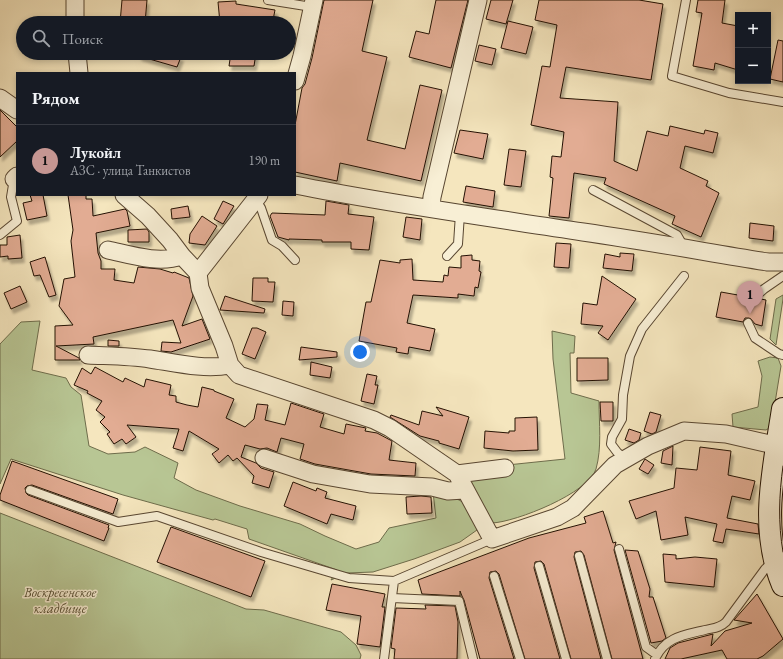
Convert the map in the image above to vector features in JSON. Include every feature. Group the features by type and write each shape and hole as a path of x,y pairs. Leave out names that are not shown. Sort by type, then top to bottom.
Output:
{"main road":[{"path":"783,409 780,446 770,489 770,532 774,560 783,585"}],"street":[{"path":"75,0 75,16"},
{"path":"431,208 432,196 478,0"},
{"path":"296,77 313,3"},
{"path":"78,60 79,72"},
{"path":"0,98 16,109"},
{"path":"296,185 350,196 431,208 460,214 768,262 783,262"},
{"path":"125,196 148,216 198,273 200,288 224,346 230,365 239,375 374,420 390,428 457,474 464,490 492,539 557,517 573,508 615,465 648,446 684,431 726,434 780,446"},
{"path":"198,273 258,197"},
{"path":"108,250 146,258 172,259 182,256"},
{"path":"88,355 149,359 219,367 230,365"},
{"path":"264,458 313,474 370,484 432,486 448,491 464,490"},
{"path":"457,474 505,468"}],"lane":[{"path":"268,0 313,3"},
{"path":"686,0 672,76 729,93 783,102"},
{"path":"0,235 17,221 11,196 15,178"},
{"path":"592,190 677,235 684,248"},
{"path":"258,197 272,240 282,246 295,260"},
{"path":"447,256 458,244 460,214"},
{"path":"625,459 611,444 612,437 622,418 623,395 630,356 642,329 684,276"},
{"path":"754,298 783,276"},
{"path":"748,323 755,338 779,354 783,355"},
{"path":"30,490 118,522 157,516 260,552 349,578 394,581 492,539"},
{"path":"619,549 646,648 656,657 663,646 671,640 682,635 720,627 726,622 765,569 774,560"},
{"path":"579,556 608,659"},
{"path":"538,566 566,659"},
{"path":"494,576 520,659"},
{"path":"384,659 394,581"},
{"path":"392,598 459,601 473,659"},
{"path":"385,650 391,659"}],"green space":[{"path":"783,295 776,345 770,339 776,299"},
{"path":"40,321 32,370 66,378 71,387 81,395 89,446 108,454 135,452 145,447 178,463 174,478 196,490 240,506 300,524 356,549 379,542 389,528 436,518 433,492 450,496 463,502 472,513 477,530 460,542 414,559 373,572 347,573 331,580 337,570 249,539 247,529 123,495 11,459 0,484 0,344 21,322"},
{"path":"552,331 575,336 574,353 570,353 571,393 599,401 600,444 596,469 591,478 580,487 550,505 517,518 492,523 459,470 565,459 553,359"},
{"path":"770,357 778,358 781,366 771,427 766,430 733,427 732,414 758,407 762,376 758,361"},
{"name":"Воскресенское кладбище","path":"0,513 246,609 264,610 341,632 356,645 361,655 360,659 0,659"}],"building":[{"path":"122,0 147,0 146,16 121,16"},
{"path":"324,0 373,0 362,51 387,57 367,140 405,149 420,85 442,90 421,181 340,163 337,181 296,172 296,120 302,88 305,84"},
{"path":"436,0 468,0 451,68 409,57 416,31 429,34"},
{"path":"491,0 513,0 506,24 486,19"},
{"path":"539,0 639,0 663,4 651,80 566,67 560,98 618,102 614,161 637,171 647,131 668,136 670,126 704,134 705,130 718,133 713,153 685,146 680,168 708,181 706,186 719,193 701,237 672,224 675,216 604,184 606,178 574,173 569,218 549,216 553,178 550,177 552,156 561,157 564,132 531,125 542,66 550,67 557,25 535,20"},
{"path":"698,0 725,0 722,23 735,25 735,69 715,63 714,70 693,66 702,13 696,12"},
{"path":"236,1 236,4 275,10 274,16 219,16 218,2"},
{"path":"508,21 533,27 526,54 501,48"},
{"path":"778,40 783,41 783,82 771,79"},
{"path":"479,45 496,49 492,65 475,61"},
{"path":"153,60 180,60 177,67"},
{"path":"230,60 255,60 254,66 229,66"},
{"path":"0,110 16,126 16,142 0,157"},
{"path":"460,130 488,134 483,159 454,153"},
{"path":"509,149 526,151 521,187 504,185"},
{"path":"466,186 495,191 493,207 463,202"},
{"path":"30,196 43,196 47,216 27,220 23,203 32,201"},
{"path":"68,196 86,196 86,199 92,199 93,216 125,209 127,211 130,226 96,233 101,269 115,269 114,280 134,283 138,267 174,272 189,278 193,296 182,326 202,319 210,339 171,352 161,351 162,342 181,343 173,320 93,337 94,344 56,346 79,358 80,360 55,360 55,326 73,325 59,306 64,279 75,277 71,241 73,230"},
{"path":"223,201 234,206 223,224 214,219"},
{"path":"326,201 349,205 348,214 374,217 369,250 351,249 351,242 289,240 278,237 270,216 272,213 325,215"},
{"path":"188,206 190,217 172,219 171,209"},
{"path":"202,216 217,226 205,245 189,243 190,234"},
{"path":"406,217 422,219 420,240 403,237"},
{"path":"750,223 774,226 773,241 749,238"},
{"path":"147,229 149,232 149,242 128,242 128,230"},
{"path":"20,235 22,258 8,259 8,256 0,257 0,245 7,245 7,237"},
{"path":"556,243 571,244 569,268 554,267"},
{"path":"620,253 634,254 632,271 603,268 605,254 620,257"},
{"path":"472,255 472,260 480,261 479,271 481,272 478,288 475,287 474,296 458,294 458,298 413,295 407,323 435,329 430,351 409,347 408,354 396,352 397,348 359,341 366,302 371,302 380,260 400,263 400,260 412,259 413,280 443,282 444,275 448,276 449,267 461,268 461,256"},
{"path":"45,257 56,295 49,297 40,275 34,276 30,262"},
{"path":"602,276 636,299 608,340 598,333 603,326 581,324 583,303 597,305"},
{"path":"253,278 268,278 268,282 275,282 273,302 252,301"},
{"path":"20,286 27,302 11,309 4,293"},
{"path":"721,292 749,297 750,301 753,303 756,303 761,299 766,300 762,326 755,324 749,318 745,318 743,322 716,317"},
{"path":"225,296 265,309 264,313 220,310"},
{"path":"283,301 294,302 293,316 282,315"},
{"path":"252,328 257,328 266,332 255,359 242,354"},
{"path":"108,340 119,341 119,346 108,346"},
{"path":"301,347 337,352 337,357 299,360"},
{"path":"577,358 608,358 608,380 577,381"},
{"path":"311,362 332,367 330,378 310,375"},
{"path":"95,367 123,382 125,378 144,387 146,379 171,385 169,395 176,396 176,402 187,405 198,407 202,387 214,390 234,399 226,418 245,427 254,419 257,404 268,405 265,420 285,425 291,403 324,414 320,427 344,434 346,424 366,428 365,431 377,433 392,441 389,460 416,463 415,476 371,474 315,464 300,459 304,444 281,438 277,452 267,448 260,449 245,445 241,457 256,463 261,468 274,472 269,488 252,483 254,476 237,458 233,461 228,455 219,463 212,454 219,449 189,431 183,451 173,448 179,429 127,425 136,437 126,444 122,439 114,444 107,434 110,432 100,422 105,417 96,410 102,401 87,393 88,391 74,385 82,368 91,374"},
{"path":"367,374 377,376 375,385 378,385 374,404 361,401"},
{"path":"600,402 613,402 613,421 601,421"},
{"path":"436,407 469,417 459,449 439,443 439,441 420,436 390,417 391,415 419,425 422,411 443,416"},
{"path":"650,412 661,415 656,432 652,434 644,431"},
{"path":"537,417 538,450 513,451 484,448 485,431 509,433 509,431 515,431 515,418"},
{"path":"629,429 641,433 639,440 634,443 625,440"},
{"path":"673,446 672,465 661,463 663,451"},
{"path":"700,447 731,451 728,475 755,481 750,500 732,496 727,518 758,524 759,534 726,529 723,543 713,541 717,524 685,517 688,535 661,540 656,511 636,519 629,501 674,488 676,468 697,470"},
{"path":"645,459 654,465 648,474 639,469"},
{"path":"12,461 118,499 113,514 32,485 25,488 28,495 109,525 104,541 0,500 0,495"},
{"path":"293,482 316,491 317,488 327,492 325,498 356,506 353,520 331,514 327,524 284,506"},
{"path":"406,497 431,497 432,513 407,514"},
{"path":"603,511 613,543 616,542 614,550 643,659 612,659 584,555 581,551 575,552 574,557 601,659 571,659 544,564 541,561 535,562 534,568 560,659 525,659 499,574 496,571 490,572 489,578 514,659 480,659 464,600 460,591 460,596 422,594 418,580 529,538 586,523 584,517"},
{"path":"171,527 265,561 251,597 157,562"},
{"path":"625,550 638,551 650,589 649,597 653,597 666,638 662,641 651,643"},
{"path":"663,554 676,555 676,559 695,557 717,559 714,587 665,582"},
{"path":"332,584 385,594 382,607 385,607 380,647 357,644 361,616 326,610"},
{"path":"757,594 783,639 763,656 757,659 727,659 722,650 681,659 665,659 670,648 678,643 713,634 711,646 725,631 752,623 734,620"},
{"path":"425,605 455,606 458,622 457,659 394,659 395,649 391,648 396,608 426,609"}],"tram line":[{"path":"783,466 780,509 780,530 783,552"}],"place":[{"name":"Лукойл","path":"750,314"}]}
